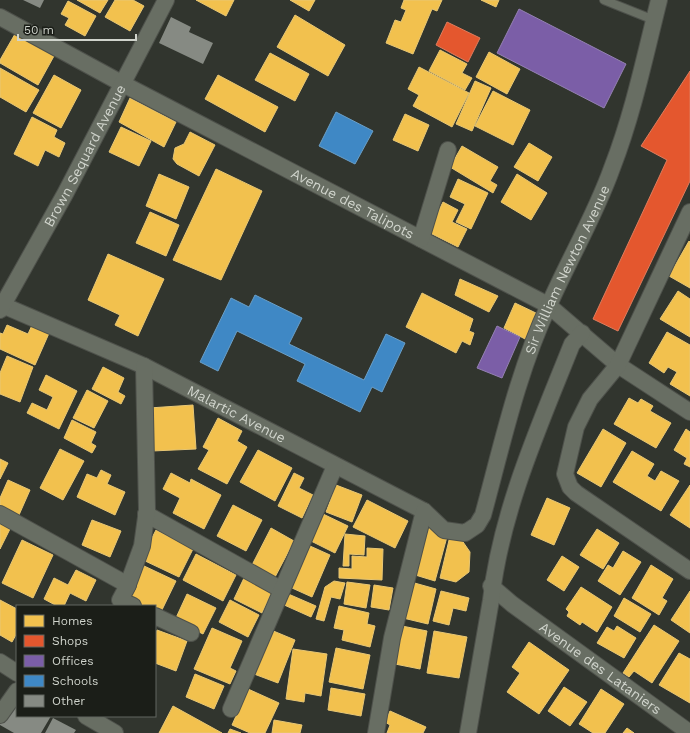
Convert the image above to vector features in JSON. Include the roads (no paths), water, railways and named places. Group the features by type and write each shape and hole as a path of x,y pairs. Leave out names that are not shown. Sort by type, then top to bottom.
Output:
{"street":[{"name":"Brown Sequard Avenue","path":"1,306 123,84 166,0"},
{"name":"Sir William Newton Avenue","path":"465,533 477,525 483,515 531,350 548,305 587,228 612,168 633,106 660,0"},
{"name":"Avenue des Talipots","path":"0,17 123,84 548,305 618,364 690,412"},
{"path":"421,239 448,150"},
{"path":"690,212 618,364 590,399 576,427 565,474 567,481 576,493 690,570"},
{"name":"Malartic Avenue","path":"1,306 144,366 424,511 444,530 465,533"},
{"path":"468,733 491,593 504,527 526,458 572,344 582,333"},
{"path":"131,605 120,600 128,585 142,546 146,514 144,366"},
{"path":"231,709 335,466"},
{"path":"376,733 392,638 424,511"},
{"path":"0,514 128,585"},
{"path":"146,514 282,590"},
{"name":"Avenue des Lataniers","path":"491,593 512,604 690,733"},
{"path":"156,616 191,633"},
{"path":"0,662 16,672"},
{"path":"0,715 16,692"},
{"path":"88,717 115,733"}],"lane":[{"path":"604,0 654,20"}]}
